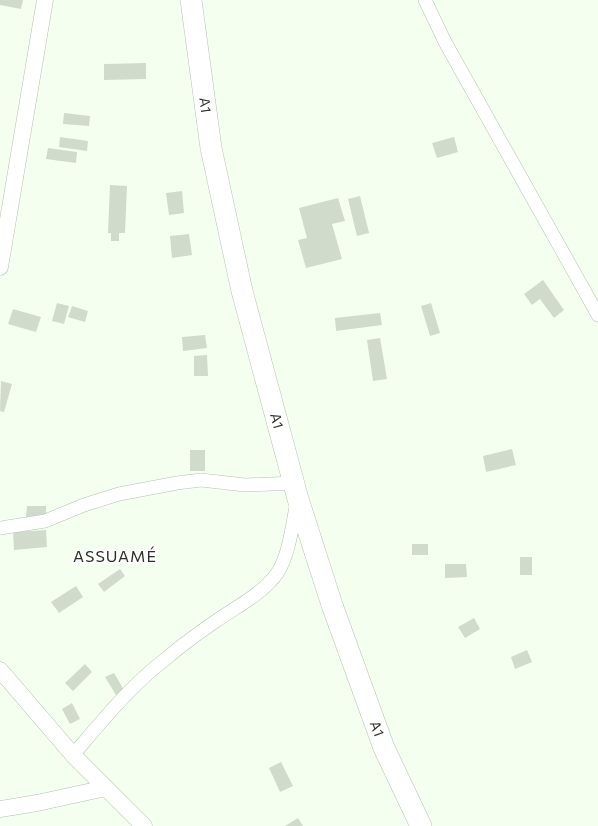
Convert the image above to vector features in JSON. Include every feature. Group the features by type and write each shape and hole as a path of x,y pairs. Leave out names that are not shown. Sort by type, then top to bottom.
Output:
{"main road":[{"name":"A1","path":"191,0 213,155 242,291 296,491 332,605 384,748 421,826"}],"street":[{"path":"0,267 45,0"},
{"path":"425,0 445,42 598,316"},
{"path":"0,528 45,520 112,495 177,483 202,480 296,491 284,561 277,573 254,595 167,658 133,687 73,755"},
{"path":"0,670 73,755 144,826"},
{"path":"0,809 37,803 106,788"}],"building":[{"path":"0,0 23,0 21,9 0,5"},
{"path":"146,63 146,79 104,80 104,64"},
{"path":"64,113 90,116 89,126 63,124"},
{"path":"60,137 88,141 87,151 59,147"},
{"path":"454,137 458,152 437,158 432,143"},
{"path":"48,148 77,152 76,163 46,159"},
{"path":"110,185 127,186 125,233 119,233 119,241 111,241 111,233 108,233"},
{"path":"182,191 184,213 169,215 166,193"},
{"path":"360,196 369,233 357,236 348,199"},
{"path":"338,198 345,221 332,224 342,259 306,268 298,240 307,238 299,208"},
{"path":"189,234 192,255 172,258 170,236"},
{"path":"543,280 564,310 554,318 540,299 532,305 524,294"},
{"path":"57,303 69,306 64,324 52,321"},
{"path":"431,303 440,333 430,336 421,306"},
{"path":"72,306 88,311 85,322 68,317"},
{"path":"13,309 41,317 36,332 8,324"},
{"path":"380,313 382,325 336,331 335,318"},
{"path":"205,335 207,348 183,351 182,337"},
{"path":"380,338 387,379 373,381 367,340"},
{"path":"207,355 208,376 194,376 194,356"},
{"path":"1,381 12,384 4,412 0,411"},
{"path":"512,449 516,465 486,472 483,456"},
{"path":"190,450 205,450 205,471 190,471"},
{"path":"27,506 46,506 46,518 26,517"},
{"path":"46,530 47,547 14,550 13,532"},
{"path":"412,544 428,544 428,555 412,555"},
{"path":"520,557 532,557 532,575 520,575"},
{"path":"445,564 466,564 467,577 445,578"},
{"path":"120,569 125,576 104,592 98,584"},
{"path":"76,586 83,597 59,613 51,602"},
{"path":"474,618 480,629 465,638 458,627"},
{"path":"527,650 532,662 515,669 511,657"},
{"path":"85,664 92,672 73,691 65,683"},
{"path":"114,673 124,690 116,695 105,677"},
{"path":"72,703 80,719 70,724 62,709"},
{"path":"281,762 293,786 280,792 269,768"},
{"path":"298,818 303,826 285,826"}],"district":[{"name":"ASSUAMÉ","path":"115,556"}]}
